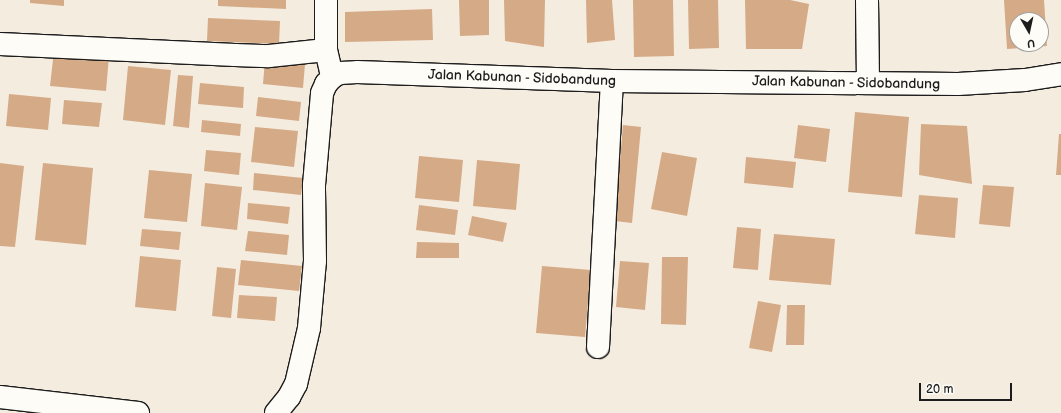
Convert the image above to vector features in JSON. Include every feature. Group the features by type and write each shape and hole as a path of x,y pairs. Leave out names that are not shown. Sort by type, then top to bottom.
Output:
{"street":[{"path":"276,413 289,397 296,384 309,328 315,261 314,185 318,130 322,93 326,84 332,77 326,50 326,0"},
{"path":"867,0 868,83"},
{"path":"0,44 269,56 326,50"},
{"name":"Jalan Kabunan - Sidobandung","path":"332,77 340,73 357,72 612,81 992,83 1061,74"},
{"path":"598,347 612,81"},
{"path":"0,397 138,413"}],"building":[{"path":"30,0 64,0 64,6 30,3"},
{"path":"218,0 286,0 286,9 218,6"},
{"path":"459,0 489,0 489,35 460,36"},
{"path":"504,0 545,0 544,47 505,41"},
{"path":"586,0 612,0 615,40 587,43"},
{"path":"633,0 673,0 674,56 634,57"},
{"path":"688,0 718,0 719,48 689,49"},
{"path":"745,0 790,0 809,4 802,49 746,49"},
{"path":"1004,0 1044,0 1045,12 1009,12 1009,49 1007,49"},
{"path":"432,9 433,40 345,42 345,12"},
{"path":"208,18 280,21 279,44 207,41"},
{"path":"54,51 109,56 106,91 50,86"},
{"path":"265,60 305,64 303,88 263,84"},
{"path":"128,66 171,70 165,125 123,120"},
{"path":"178,75 193,76 189,128 173,126"},
{"path":"200,83 244,87 243,108 198,104"},
{"path":"9,94 51,98 48,130 6,126"},
{"path":"258,97 301,102 299,121 256,116"},
{"path":"64,100 102,103 99,127 62,124"},
{"path":"855,112 909,117 902,197 848,192"},
{"path":"202,120 241,124 240,136 201,132"},
{"path":"921,124 967,126 972,184 919,175"},
{"path":"623,125 641,127 632,223 615,221"},
{"path":"798,125 830,129 826,162 794,158"},
{"path":"255,127 298,131 294,167 251,162"},
{"path":"1059,134 1061,134 1061,175 1056,175"},
{"path":"206,150 241,153 239,175 204,171"},
{"path":"662,152 697,158 687,216 651,209"},
{"path":"419,156 463,160 459,202 415,198"},
{"path":"746,157 796,162 793,188 744,183"},
{"path":"477,160 520,164 516,210 473,206"},
{"path":"0,163 24,166 15,247 0,246"},
{"path":"43,163 93,168 86,245 35,240"},
{"path":"149,170 192,174 187,222 144,218"},
{"path":"254,173 303,178 301,195 253,190"},
{"path":"205,183 242,187 237,230 201,226"},
{"path":"983,185 1014,187 1010,227 979,224"},
{"path":"919,195 958,198 955,238 915,234"},
{"path":"248,203 290,207 288,224 247,219"},
{"path":"419,205 458,210 455,235 416,230"},
{"path":"472,216 507,223 503,242 468,235"},
{"path":"737,227 761,229 758,270 733,268"},
{"path":"142,229 181,232 179,250 140,246"},
{"path":"248,231 289,235 287,255 245,251"},
{"path":"774,234 835,239 831,285 769,280"},
{"path":"417,242 459,243 459,258 416,258"},
{"path":"140,256 181,260 176,311 135,307"},
{"path":"662,257 688,257 686,325 661,324"},
{"path":"241,260 302,266 299,291 238,285"},
{"path":"620,261 649,263 645,310 616,307"},
{"path":"542,266 591,270 585,337 536,333"},
{"path":"217,267 236,269 231,318 212,316"},
{"path":"239,295 277,297 275,321 237,318"},
{"path":"758,301 781,305 772,352 749,348"},
{"path":"787,305 805,305 804,345 786,345"}]}
